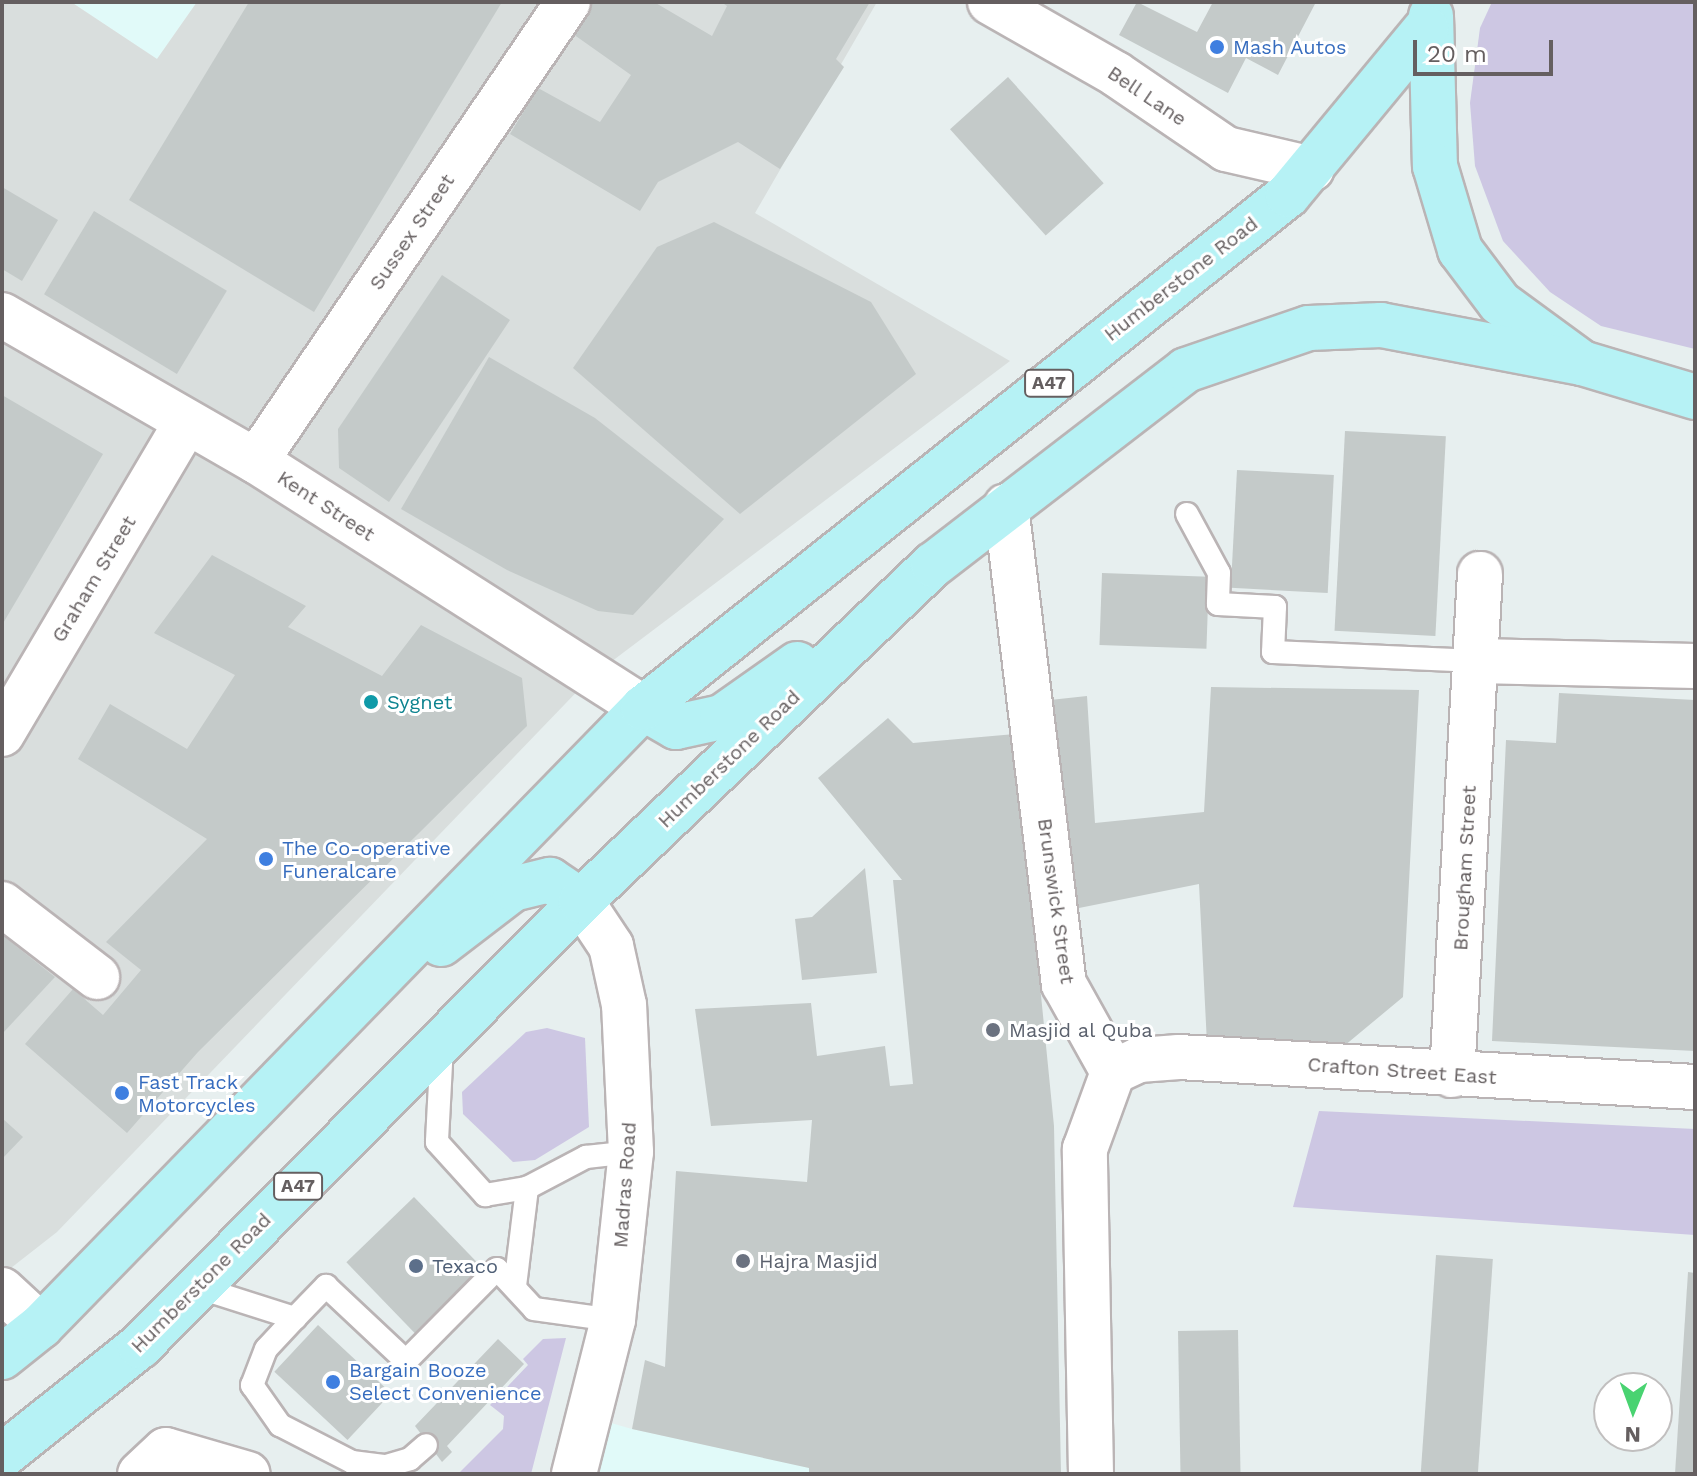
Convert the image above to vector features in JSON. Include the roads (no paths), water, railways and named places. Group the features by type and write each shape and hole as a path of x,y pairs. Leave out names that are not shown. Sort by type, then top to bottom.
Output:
{"main road":[{"name":"Humberstone Road","path":"2,1357 41,1326 312,1043 643,708 1312,169 1431,15"},
{"path":"1431,15 1435,166 1460,250 1500,303 1582,363 1695,397"},
{"name":"Humberstone Road","path":"2,1456 140,1346 581,901 933,565 1186,370 1268,338 1381,325 1582,363"},
{"name":"A47","path":"643,708 676,727 722,717 933,565"},
{"name":"A47","path":"312,1043 513,889 550,880 581,901"}],"street":[{"name":"Sussex Street","path":"256,461 568,2"},
{"name":"Bell Lane","path":"990,2 1116,74 1226,149 1312,169"},
{"name":"Kent Street","path":"2,315 256,461 643,708"},
{"name":"Graham Street","path":"2,734 186,423"},
{"name":"Brunswick Street","path":"1006,506 1064,984 1113,1072"},
{"name":"Brougham Street","path":"1452,1075 1480,574"},
{"path":"1477,661 1695,666"},
{"name":"Madras Road","path":"574,1474 613,1320 631,1152 624,1005 611,946 581,901"},
{"path":"2,904 97,977"},
{"name":"Crafton Street East","path":"1113,1072 1139,1060 1179,1057 1695,1087"},
{"path":"1091,1474 1085,1149 1113,1072"},
{"path":"2,1290 41,1326"},
{"path":"140,1474 166,1450 248,1474"}],"lane":[{"path":"1187,514 1219,573 1218,604 1275,607 1273,652 1477,661"},
{"path":"442,1041 437,1142 485,1195 527,1188 586,1157 631,1152"},
{"path":"515,1286 527,1188"},
{"path":"426,1445 386,1466 352,1462 280,1425 252,1385 266,1349 326,1286 406,1361 497,1269 534,1309 613,1320"},
{"path":"197,1287 295,1318"}],"place":[{"name":"Mash Autos","path":"1217,47"},
{"name":"Sygnet","path":"371,702"},
{"name":"The Co-operative Funeralcare","path":"266,859"},
{"name":"Masjid al Quba","path":"993,1030"},
{"name":"Fast Track Motorcycles","path":"122,1093"},
{"name":"Hajra Masjid","path":"743,1261"},
{"name":"Texaco","path":"416,1266"},
{"name":"Bargain Booze Select Convenience","path":"333,1382"}]}
